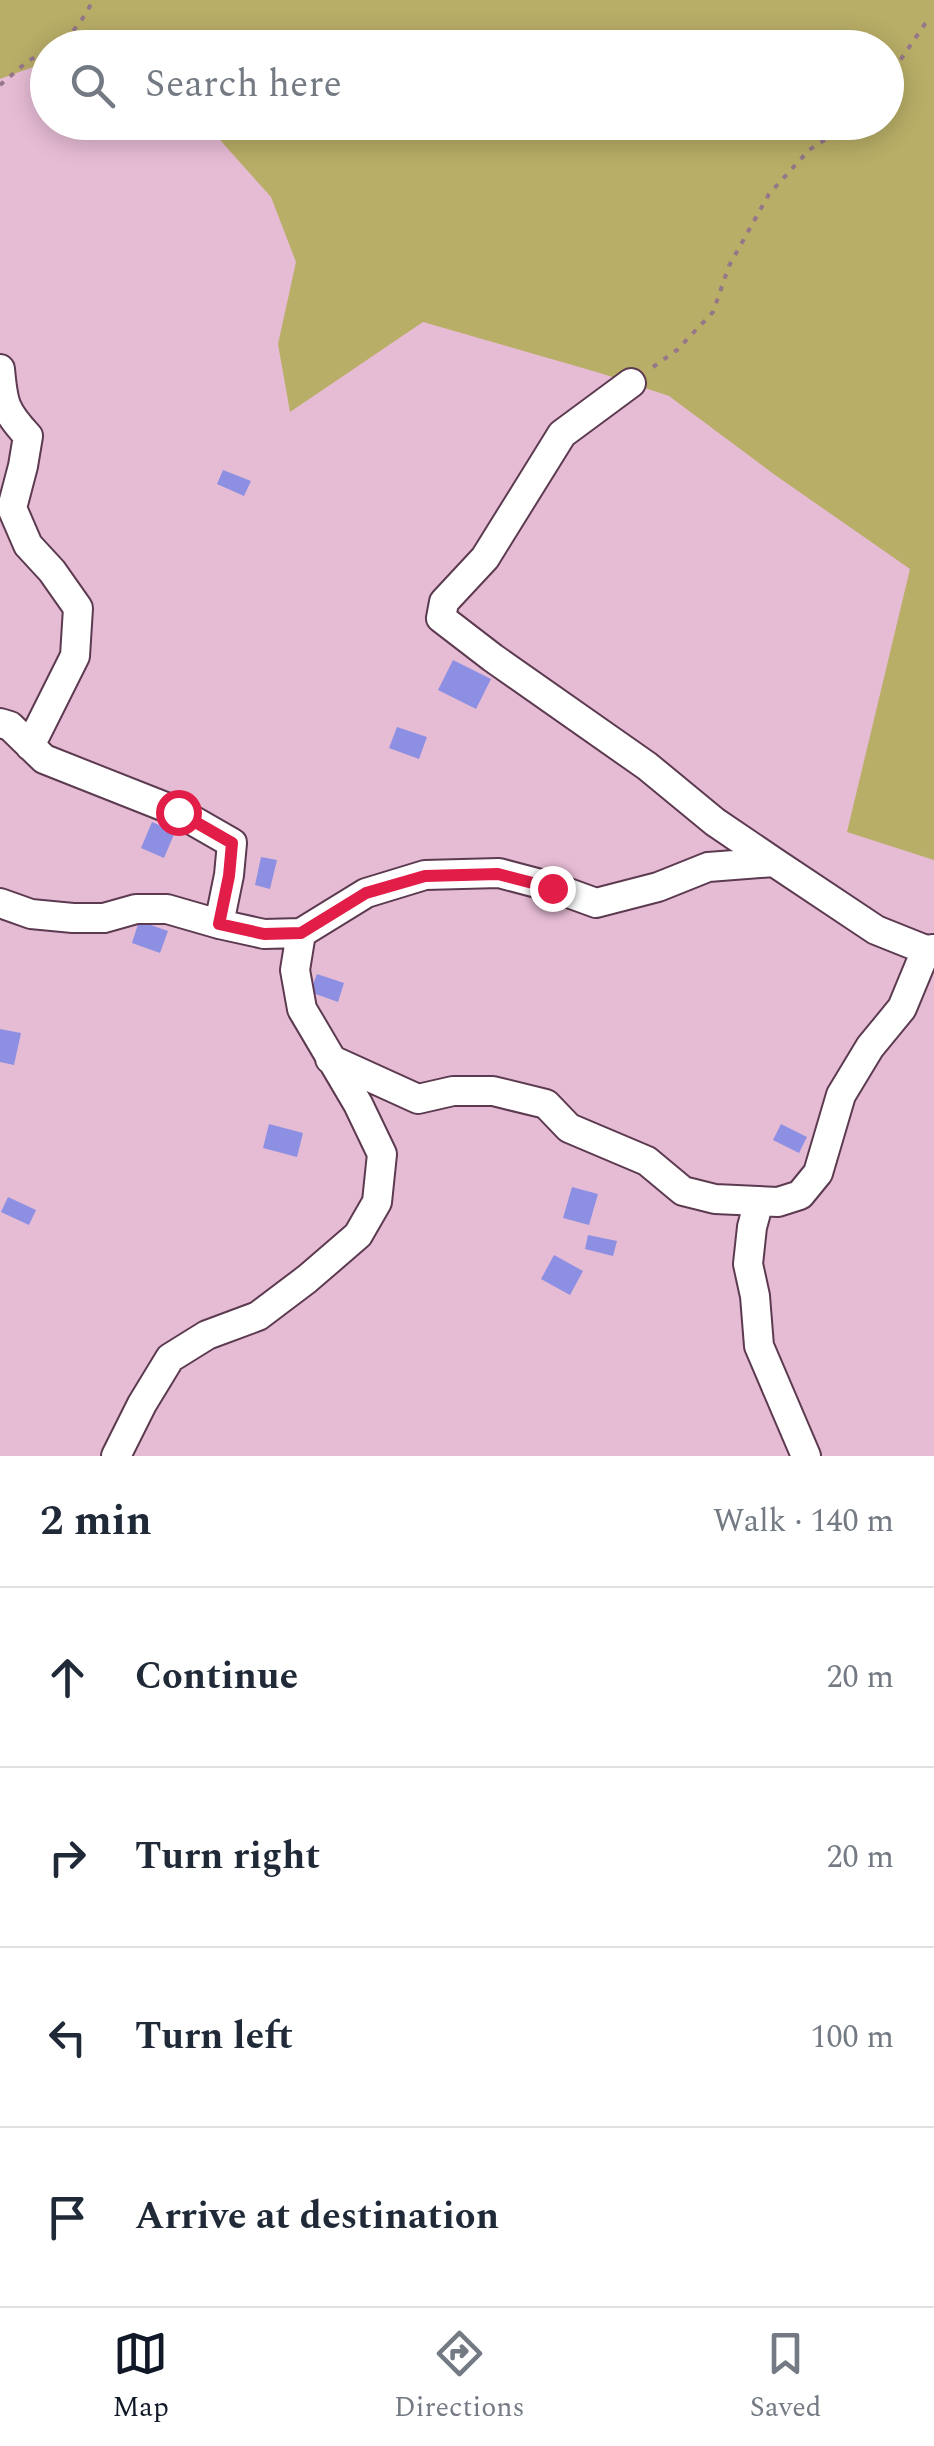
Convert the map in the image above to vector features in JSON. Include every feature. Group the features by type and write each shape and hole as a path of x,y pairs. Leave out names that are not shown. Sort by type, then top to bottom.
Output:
{"street":[{"path":"0,369 8,414 28,436 12,508 28,545 78,608 74,656 30,746"},
{"path":"330,1059 418,1099 453,1091 493,1091 546,1104 569,1128 647,1161 683,1191 715,1199 778,1202 800,1195 818,1173 841,1095 870,1047 902,1008 930,950 876,930 715,822 648,766 441,618 444,602 486,558 562,434 631,383"},
{"path":"0,723 10,726 44,759 178,812 232,843 219,924"},
{"path":"0,904 31,914 73,918 167,909 264,934 301,933 366,893 425,876 498,874 596,903 658,887 708,867 774,862"},
{"path":"116,1456 170,1358 207,1335 258,1316 270,1307 358,1236 377,1202 382,1154 358,1104 302,1010 295,970 301,933"},
{"path":"759,1201 748,1264 759,1346 806,1456"}],"path":[{"path":"72,30 93,0"},
{"path":"904,55 929,18"},
{"path":"0,85 30,60"},
{"path":"631,383 677,350 713,312 729,266 768,194 808,150 824,140"}],"shaded area":[{"path":"0,0 934,0 934,860 847,832 910,569 669,396 423,322 290,412 278,344 296,262 271,197 220,140 904,140 904,30 30,30 30,68 0,79"}],"building":[{"path":"223,470 251,481 244,496 217,484"},
{"path":"453,660 491,679 476,709 438,690"},
{"path":"397,727 427,737 419,759 389,748"},
{"path":"152,822 175,832 164,858 141,848"},
{"path":"261,857 277,860 270,889 255,885"},
{"path":"139,921 168,931 160,953 132,943"},
{"path":"317,974 344,983 338,1002 310,992"},
{"path":"0,1029 21,1033 14,1065 0,1062"},
{"path":"269,1124 303,1133 297,1157 263,1148"},
{"path":"781,1124 807,1137 799,1153 773,1140"},
{"path":"572,1187 598,1194 589,1225 563,1218"},
{"path":"8,1197 36,1210 29,1225 1,1212"},
{"path":"588,1235 617,1241 613,1256 585,1249"},
{"path":"554,1255 583,1271 570,1295 541,1279"}],"route":[{"path":"178,812 232,843 219,924 264,934 301,933 366,893 425,876 498,874 552,888"}]}
